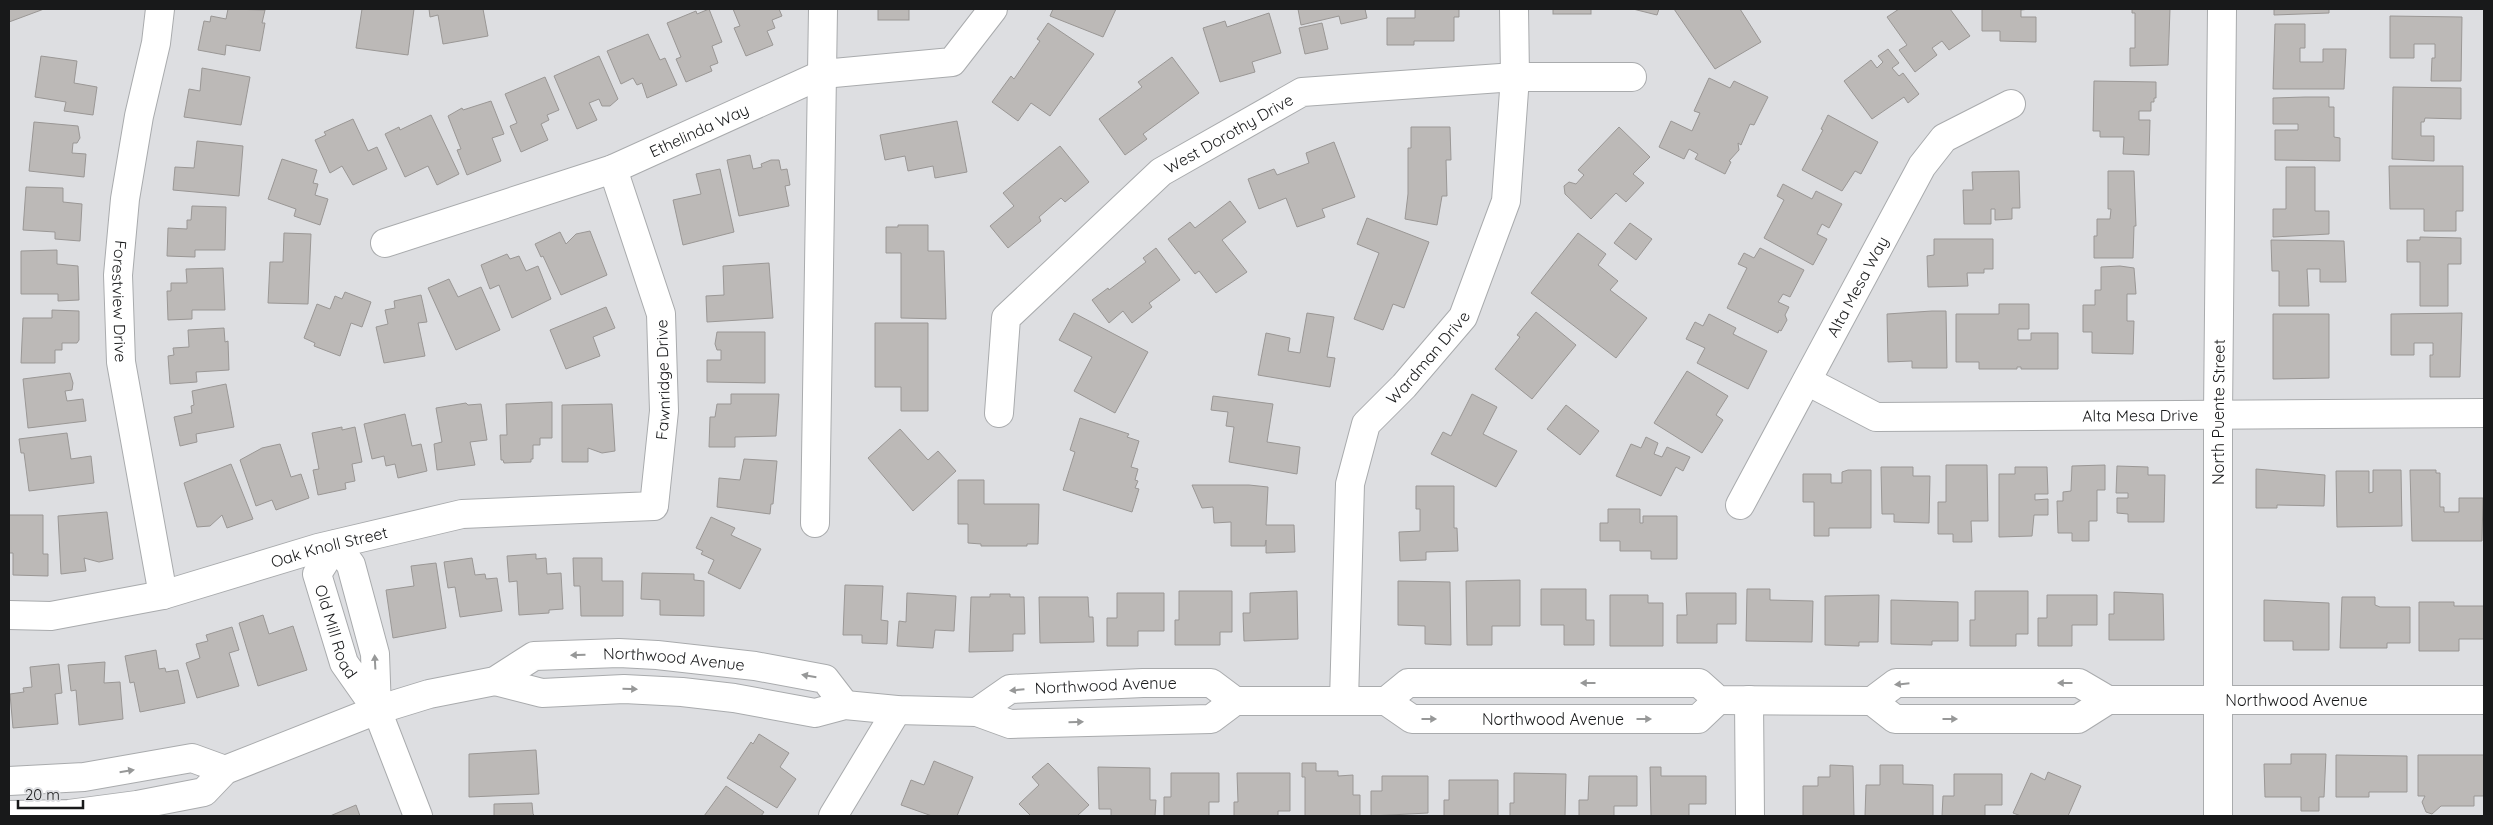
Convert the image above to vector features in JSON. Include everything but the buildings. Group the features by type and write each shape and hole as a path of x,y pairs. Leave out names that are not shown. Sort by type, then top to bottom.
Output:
{"street":[{"name":"Forestview Drive","path":"160,9 156,43 125,199 118,275 121,362 163,595"},
{"path":"815,523 824,9"},
{"name":"Ethelinda Way","path":"385,243 613,169 823,74 952,62 993,9"},
{"name":"Wardman Drive","path":"1344,701 1350,484 1366,424 1404,386 1462,317 1506,201 1515,76 1514,9"},
{"name":"North Puente Street","path":"2218,816 2218,416 2222,9"},
{"name":"West Dorothy Drive","path":"999,413 1006,318 1161,172 1302,92 1515,76 1632,77"},
{"name":"Alta Mesa Way","path":"1740,505 1922,166 1944,138 2011,104"},
{"name":"Fawnridge Drive","path":"613,169 661,314 664,411 654,506"},
{"name":"Alta Mesa Drive","path":"1807,381 1876,417 2484,414"},
{"name":"Oak Knoll Street","path":"9,615 51,616 163,595 336,544 462,514 654,506"},
{"name":"Old Mill Road","path":"336,544 351,565 375,654 377,710 418,816"},
{"name":"Northwood Avenue","path":"9,815 69,814 172,799 204,792 225,770 377,710 428,694 496,680 534,656 619,653 657,655 755,666 825,679 845,704"},
{"name":"Northwood Avenue","path":"496,680 542,693 624,689 682,692 734,698 815,713 845,704 897,710 977,712 1010,724 1211,719 1235,701 1211,683 1074,686 1010,690 977,712"},
{"path":"1235,701 1386,701 1408,683 1699,683 1718,700 1872,701 1895,718 2078,718 2108,700 2079,683 1896,683 1872,701"},
{"name":"Northwood Avenue","path":"1386,701 1412,718 1698,719 1718,700"},
{"path":"1750,700 1750,816"},
{"name":"Northwood Avenue","path":"2108,700 2484,700"},
{"path":"833,816 897,710"},
{"path":"9,781 84,777 192,758 225,770"}]}
